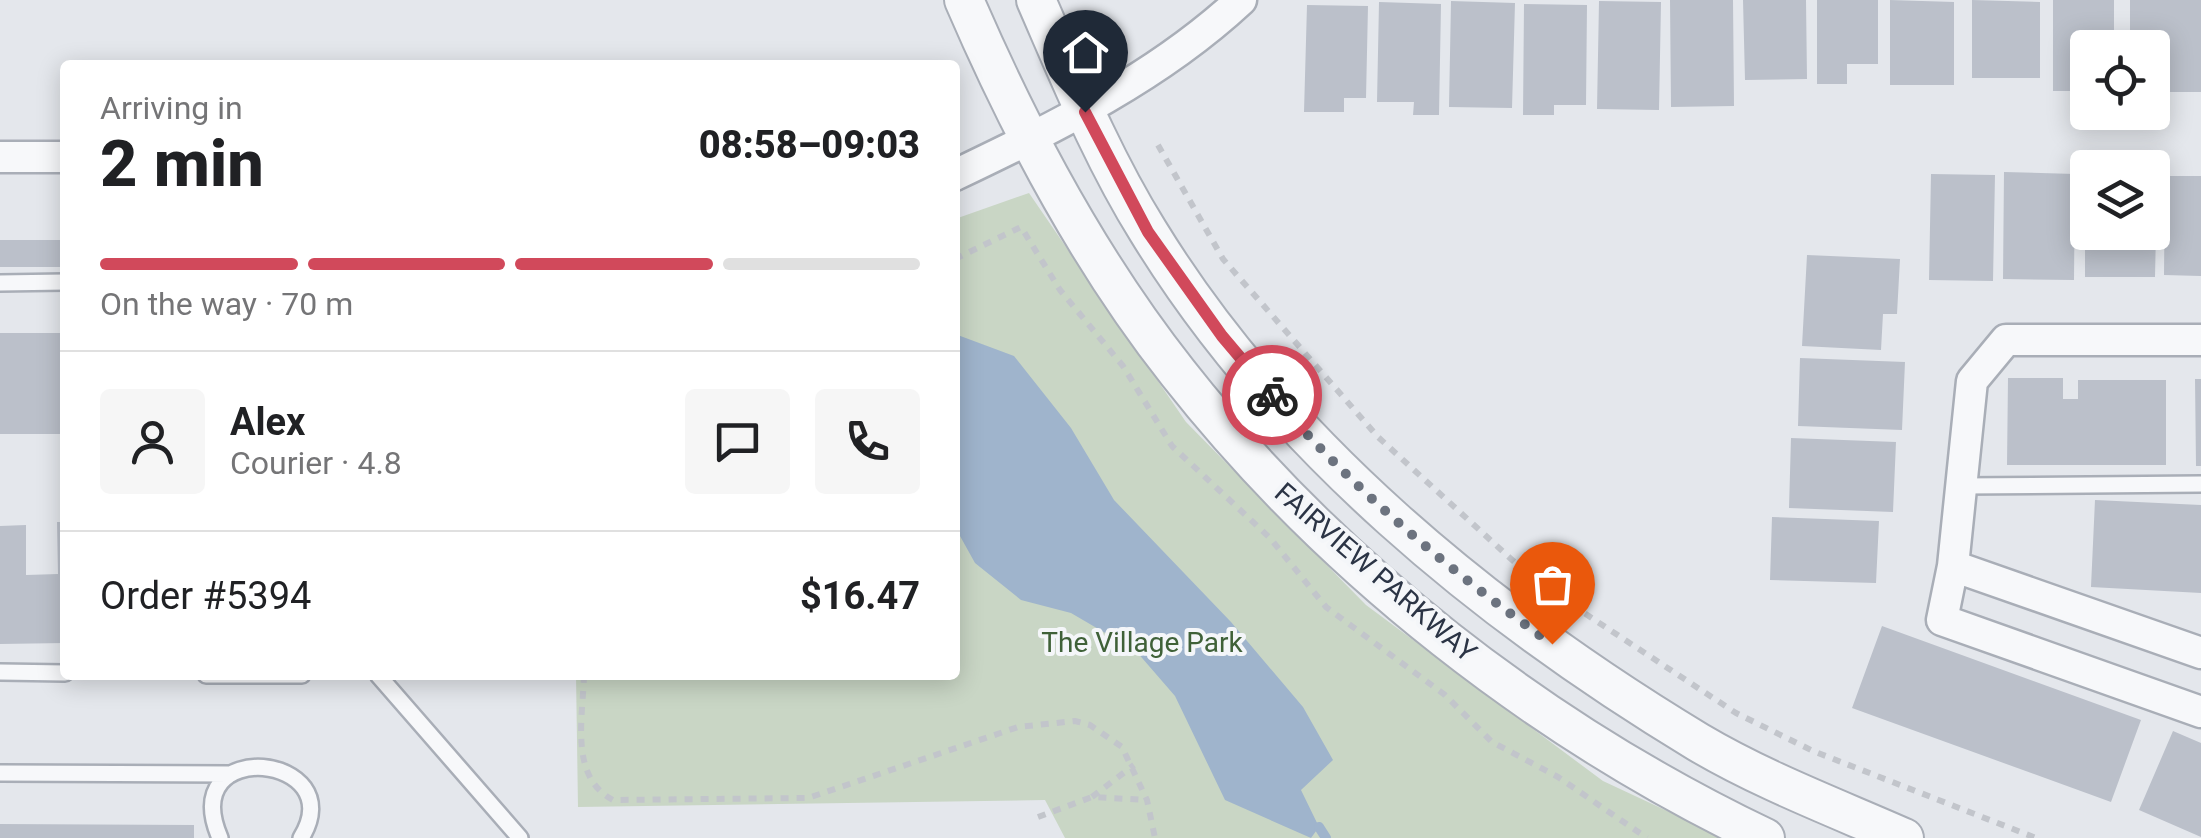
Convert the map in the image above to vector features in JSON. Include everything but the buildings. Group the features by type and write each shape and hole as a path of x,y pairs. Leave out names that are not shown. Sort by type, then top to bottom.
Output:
{"street":[{"name":"FAIRVIEW PARKWAY","path":"964,0 1099,262 1177,372 1257,467 1340,547 1451,643 1673,794 1765,838"},
{"name":"FAIRVIEW PARKWAY","path":"1036,0 1085,112 1148,232 1222,336 1300,427 1379,504 1487,598 1702,744 1904,838"},
{"path":"960,174 1085,112 1175,55 1241,0"},
{"path":"0,157 60,157"},
{"path":"2201,340 2006,340 1972,381 1953,566 1942,620 2201,712"},
{"path":"1953,566 2201,653"}],"lane":[{"path":"0,283 60,282"},
{"path":"1961,486 2201,484"},
{"path":"0,672 60,673"},
{"path":"382,680 520,838"},
{"path":"0,773 232,774 265,765 296,780 309,813 300,838"},
{"path":"220,838 213,804 232,774"}],"path":[{"path":"1158,145 1224,259 1378,437 1534,580 1736,714 1813,751 2036,838"},
{"path":"584,680 584,765 590,783 612,800 808,798 1018,727 1048,722 1090,725 1122,746 1147,800 1154,838"},
{"path":"1038,817 1092,797 1134,765"},
{"path":"1092,797 1147,800"}],"green space":[{"name":"The Village Park","path":"1029,193 1186,422 1366,605 1603,781 1725,838 1065,838 1045,800 578,807 576,680 960,680 960,217"}],"water":[{"path":"960,336 1014,356 1071,428 1114,500 1231,622 1303,707 1333,760 1301,790 1319,827 1311,838 1225,800 1175,696 1136,651 1071,613 1021,600 975,563 960,536"}],"waterway":[{"path":"1319,827 1326,838"}],"way so far":[{"path":"1272,395 1379,504 1487,598 1552,644"}],"route":[{"path":"1085,112 1148,232 1222,336 1272,395"}]}
